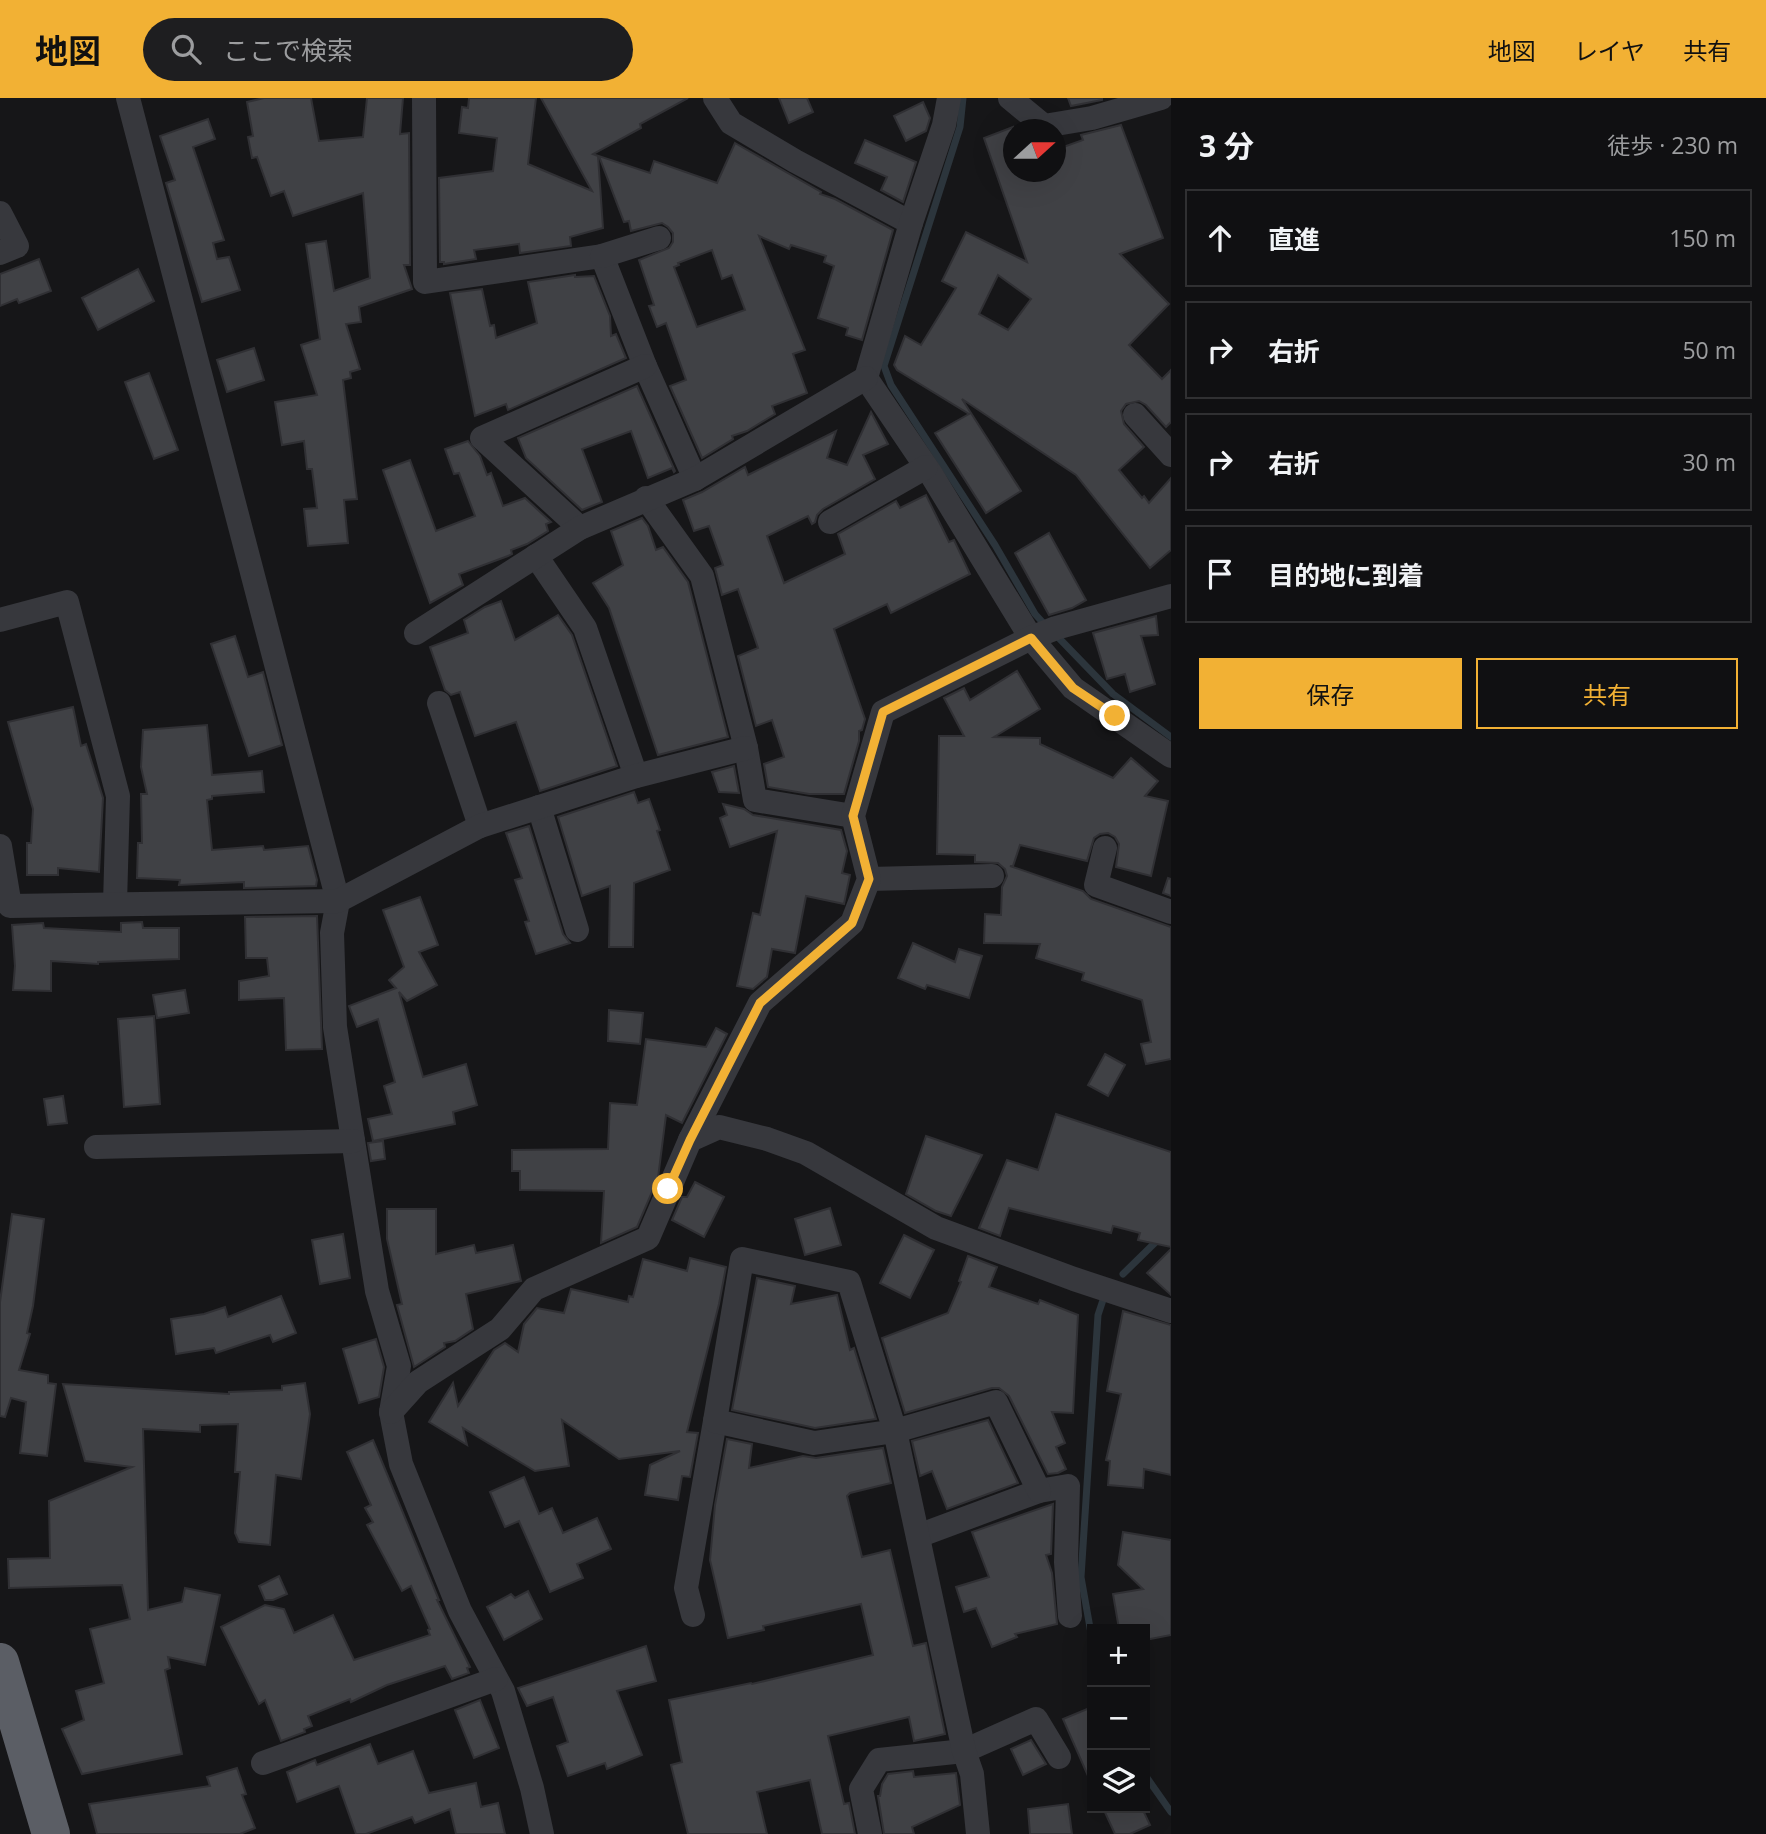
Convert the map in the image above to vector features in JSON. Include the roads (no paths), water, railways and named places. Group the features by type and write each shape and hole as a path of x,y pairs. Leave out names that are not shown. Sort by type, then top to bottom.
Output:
{"highway":[{"path":"0,1662 51,1834"}],"street":[{"path":"128,98 338,901 332,933 335,1027 377,1291 399,1366 391,1412 401,1464 460,1611 503,1691 529,1776 542,1834"},
{"path":"424,98 425,282 602,256 659,238"},
{"path":"715,98 731,123 795,161 911,223"},
{"path":"416,633 580,528 695,479 866,378 911,223 944,125 948,98"},
{"path":"1010,98 1044,126 1092,118 1161,98"},
{"path":"0,213 17,246 0,253"},
{"path":"602,256 645,366 695,479"},
{"path":"580,528 482,438 645,366"},
{"path":"866,378 1042,633 1073,688 1171,756"},
{"path":"1135,415 1171,455"},
{"path":"830,522 926,467"},
{"path":"646,498 702,576 746,748 755,800 853,816"},
{"path":"536,556 585,628 636,776"},
{"path":"391,1412 418,1382 500,1328 534,1289 648,1238 690,1140 760,1003 852,923 869,879 853,816 883,712 1042,633 1171,596"},
{"path":"0,620 67,602 118,796 115,904"},
{"path":"439,703 481,825"},
{"path":"0,846 10,906 338,901 481,825 636,776 746,748"},
{"path":"539,807 577,929"},
{"path":"1105,848 1096,885 1171,912"},
{"path":"869,879 992,876"},
{"path":"690,1140 719,1126 767,1139 806,1153 936,1228 1074,1279 1171,1311"},
{"path":"96,1147 353,1141"},
{"path":"693,1615 686,1588 742,1259 849,1282 895,1431 964,1751 972,1774 978,1834"},
{"path":"715,1421 814,1443 895,1431 996,1402 1039,1491"},
{"path":"918,1536 1039,1491 1068,1486 1066,1562 1070,1616"},
{"path":"263,1763 496,1679"},
{"path":"870,1834 861,1789 879,1759 964,1751 1036,1719 1059,1757"}],"waterway":[{"path":"963,98 960,127 884,366 891,385 995,545 1035,614 1046,626"},
{"path":"1055,634 1113,694 1171,737"},
{"path":"1123,1274 1171,1227"},
{"path":"1089,1624 1081,1577 1098,1315 1103,1300"},
{"path":"1150,1782 1171,1812"}]}
